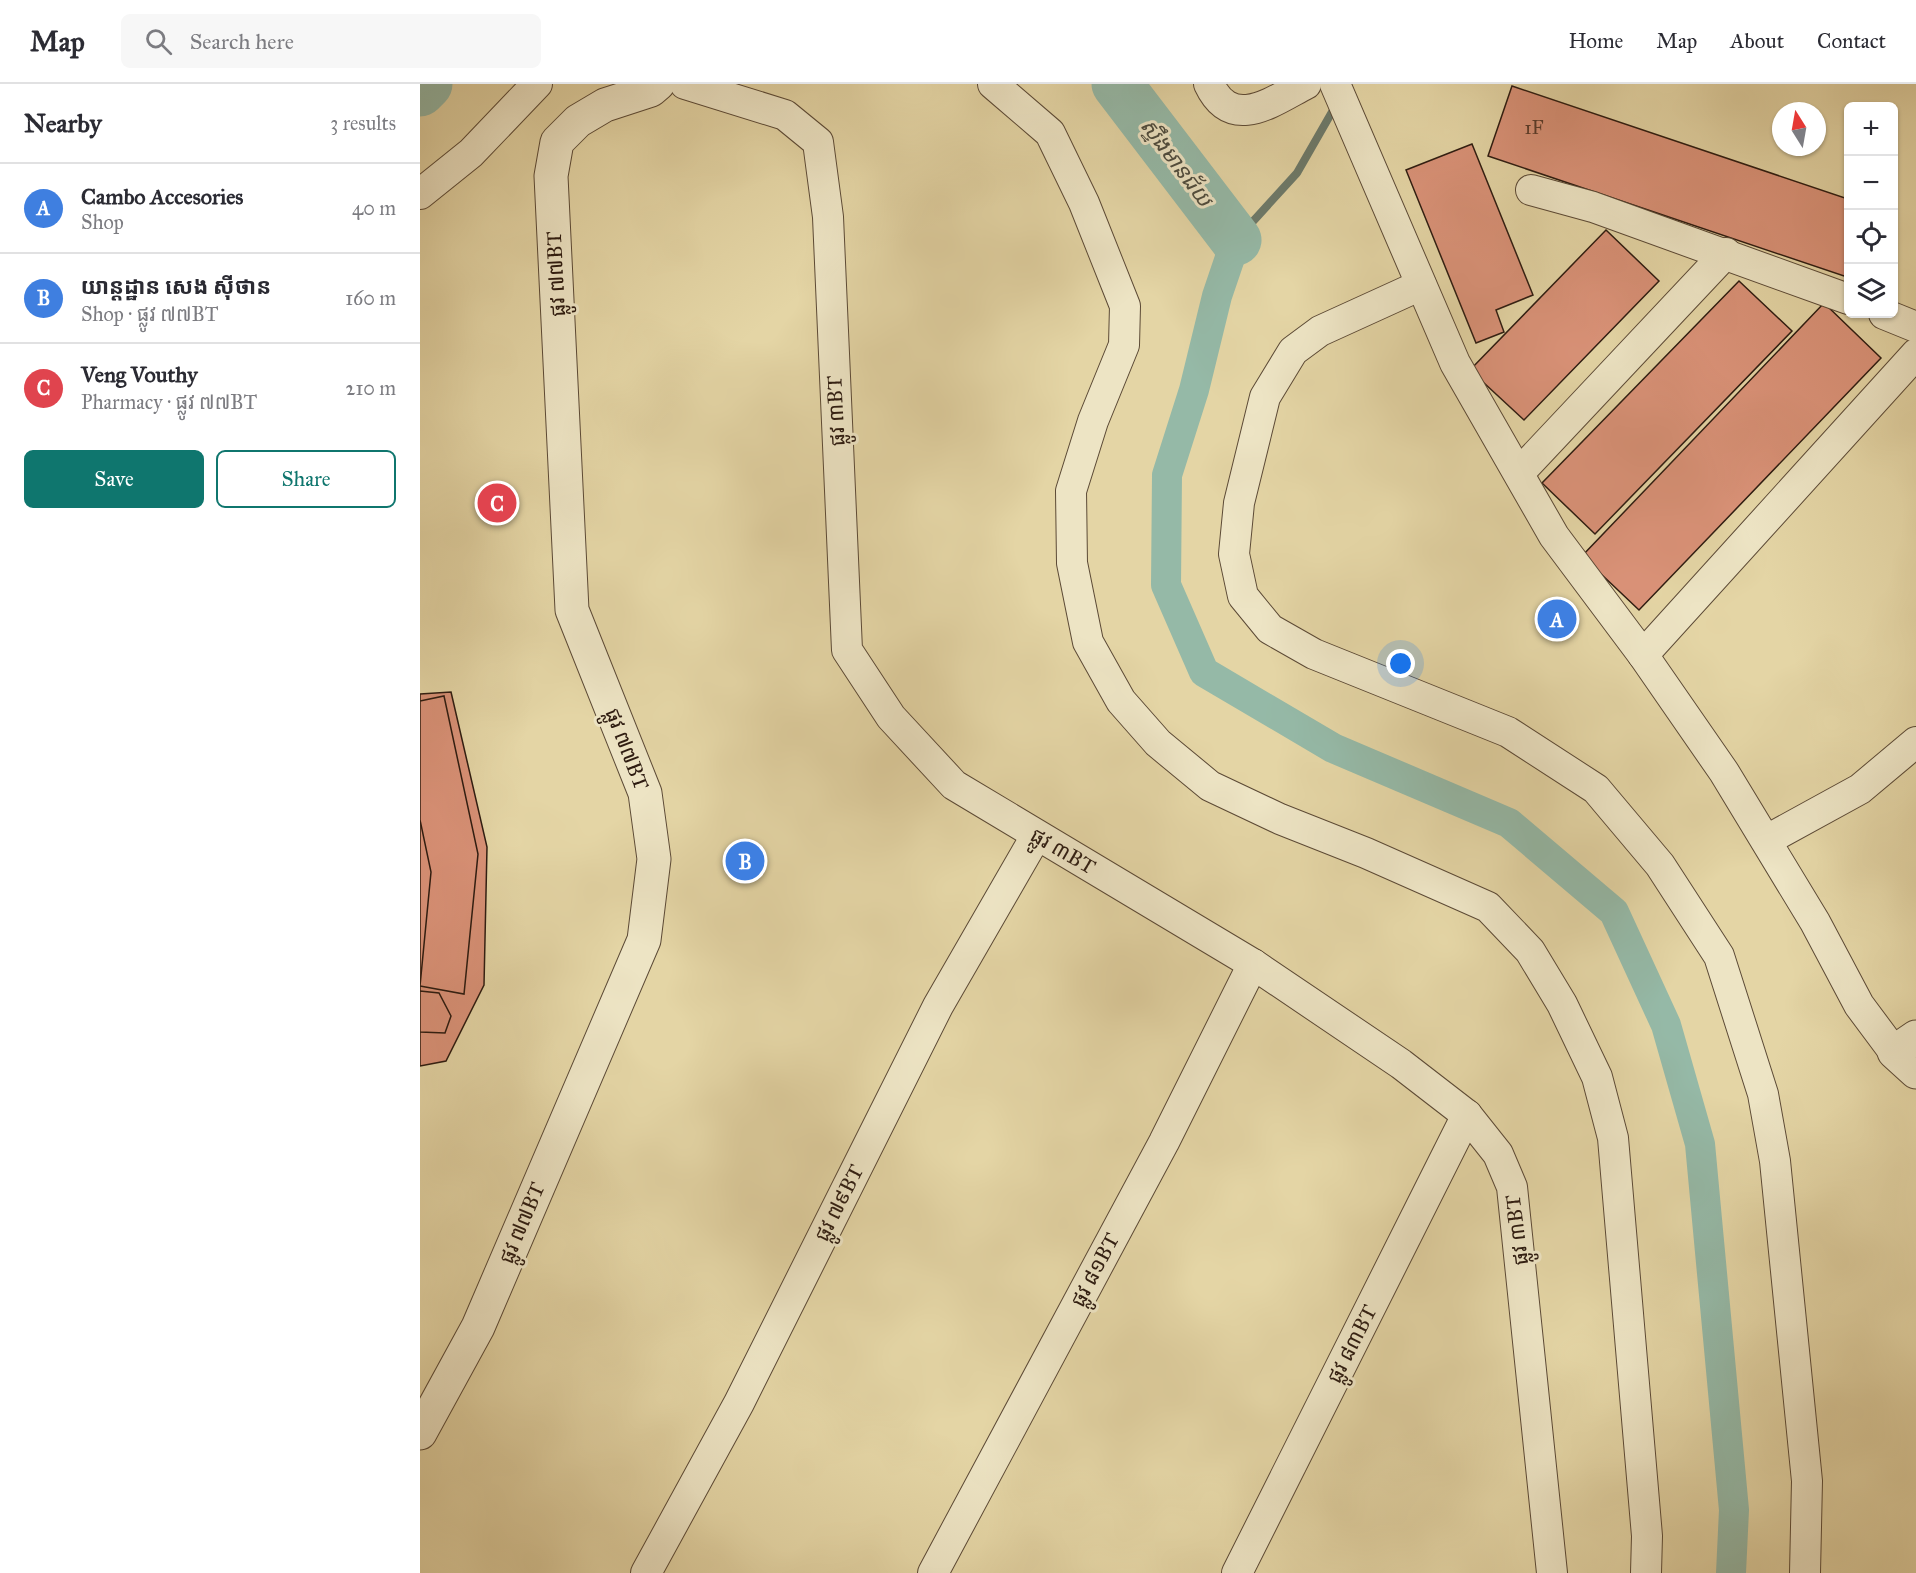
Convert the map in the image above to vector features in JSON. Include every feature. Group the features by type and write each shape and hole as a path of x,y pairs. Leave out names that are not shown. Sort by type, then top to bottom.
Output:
{"street":[{"path":"420,194 471,153 537,84"},
{"name":"ផ្លូវ ៧៧BT","path":"420,1434 478,1327 644,940 654,860 645,793 572,610 551,176 557,142 578,121 605,105 651,90 658,84"},
{"name":"ផ្លូវ ៣BT","path":"686,84 786,115 818,142 828,217 847,650 891,717 954,785 1252,964 1401,1064 1467,1115 1498,1154 1512,1187 1552,1573"},
{"path":"993,84 1050,133 1084,203 1125,306 1124,345 1093,421 1071,490 1072,563 1088,642 1121,701 1158,743 1210,786 1280,819 1366,853 1488,906 1530,951 1562,1004 1597,1077 1613,1138 1647,1536 1646,1573"},
{"path":"1209,84 1213,93 1229,108 1252,112 1306,84"},
{"path":"1341,96 1455,363 1520,472 1554,536 1643,655 1767,840 1815,922 1859,1005 1909,1054"},
{"path":"1531,190 1593,207 1726,253 1844,297"},
{"path":"1520,472 1726,253"},
{"path":"1421,285 1320,332 1302,344 1293,351 1265,397 1239,503 1234,554 1243,596 1270,630 1314,654 1508,732 1596,789 1660,865 1719,956 1763,1094 1775,1161 1807,1481 1804,1573"},
{"path":"1894,318 1916,327"},
{"path":"1643,655 1916,354"},
{"path":"1767,840 1860,789 1916,742"},
{"name":"ផ្លូវ ៧៩BT","path":"646,1573 739,1403 938,1006 1036,836"},
{"name":"ផ្លូវ ៨១BT","path":"933,1573 1164,1142 1252,964"},
{"name":"ផ្លូវ ៨៣BT","path":"1237,1573 1467,1115"}],"building":[{"path":"1512,86 1844,198 1844,276 1488,156"},
{"path":"1472,144 1533,295 1496,310 1504,332 1476,343 1406,170"},
{"path":"1606,230 1659,281 1524,420 1470,370"},
{"path":"1739,281 1792,331 1595,534 1542,483"},
{"path":"1824,303 1881,358 1639,610 1582,556"},
{"path":"451,692 487,847 484,985 446,1061 420,1066 420,694"},
{"path":"444,696 478,854 464,994 420,986 431,872 420,820 420,701"},
{"path":"420,991 439,993 451,1016 445,1033 420,1032"}],"waterway":[{"name":"ស្ទឹងមានជ័យ","path":"420,91 427,84"},
{"name":"ស្ទឹងមានជ័យ","path":"1117,84 1236,240"},
{"path":"1236,240 1297,173 1336,105"},
{"path":"1236,240 1217,296 1194,390 1167,475 1166,585 1204,672 1333,748 1509,823 1614,912 1666,1025 1700,1144 1734,1510 1731,1573"}],"place":[{"name":"Veng Vouthy","path":"497,503"},
{"name":"Cambo Accesories","path":"1557,619"},
{"name":"យាន្ដដ្ឋាន សេង ស៊ីថាន","path":"745,861"}]}
